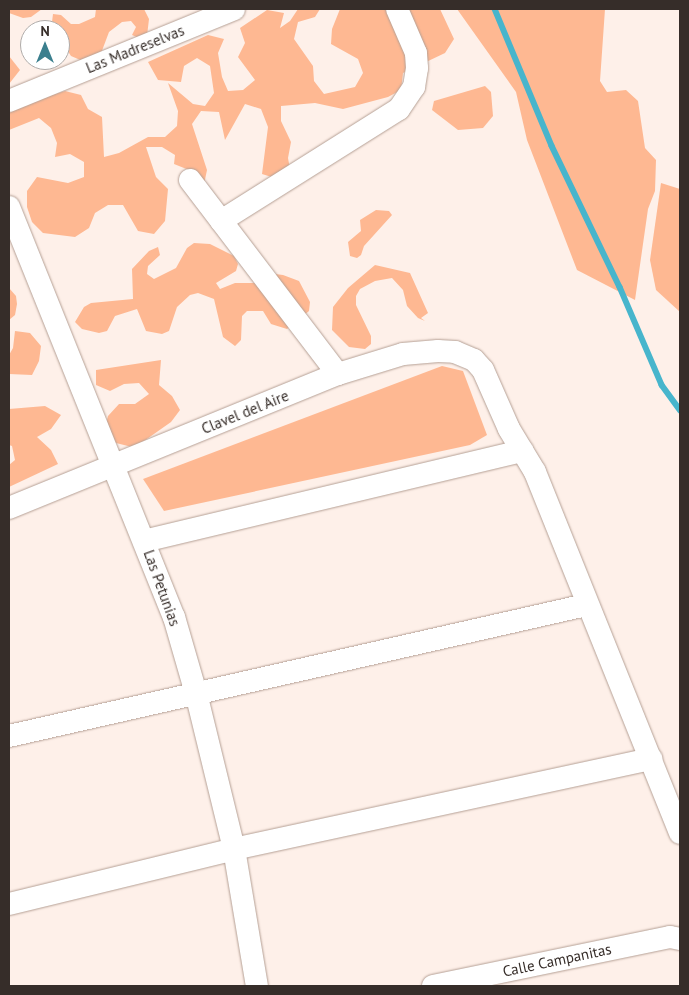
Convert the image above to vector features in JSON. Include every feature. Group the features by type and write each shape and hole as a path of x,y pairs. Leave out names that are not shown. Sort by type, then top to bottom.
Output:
{"street":[{"name":"Las Madreselvas","path":"9,102 234,9"},
{"path":"222,221 399,109 414,87 418,68 416,53 397,9"},
{"path":"190,180 338,374"},
{"name":"Las Petunias","path":"9,207 115,465 174,617 196,693 234,849 257,986"},
{"name":"Clavel del Aire","path":"9,508 338,374 403,354 438,351 455,352 474,360 482,370 509,429 522,450"},
{"path":"144,541 522,450 535,472 586,605 680,833"},
{"path":"9,736 586,605"},
{"path":"9,904 234,849 651,759"},
{"name":"Calle Campanitas","path":"434,986 670,937 680,939"}],"shaded area":[{"path":"9,9 42,9 31,17 23,18 9,13"},
{"path":"96,9 144,9 149,19 147,36 139,38 132,35 136,27 131,21 122,22 109,32 100,56 85,62 71,56 70,23 79,24 95,17"},
{"path":"298,9 320,9 315,17 298,22 294,39 313,66 314,81 324,94 355,87 363,73 358,59 331,44 332,29 340,9 440,9 454,39 445,53 403,73 401,90 388,97 343,109 315,103 281,106 281,121 291,142 288,158 290,169 278,179 262,174 268,127 261,109 245,104 225,140 219,112 201,111 192,124 207,170 203,189 189,170 174,164 175,155 162,147 146,147 156,177 168,189 165,221 154,234 138,231 123,205 108,205 95,213 89,228 75,237 43,233 32,222 27,207 27,191 37,177 68,183 84,177 84,162 70,154 55,157 57,143 51,128 39,118 9,130 9,108 65,91 81,95 88,109 102,117 104,157 119,153 148,137 165,137 177,126 178,111 168,83 193,104 205,106 214,93 210,66 197,58 184,66 181,82 158,80 148,62 208,35 224,39 218,53 222,77 228,91 243,90 255,80 238,57 245,43 240,28 267,10 284,13 280,28 290,21"},
{"path":"457,9 605,9 600,81 607,92 626,90 638,101 645,148 656,160 655,191 648,209 635,300 577,270 527,140 516,92"},
{"path":"53,14 61,15 67,20 52,20"},
{"path":"9,56 20,70 9,84"},
{"path":"485,86 491,92 493,116 483,128 458,130 432,110 434,101"},
{"path":"661,183 680,189 680,312 656,290 650,260"},
{"path":"376,210 389,211 392,215 364,246 361,255 357,258 350,256 348,242 361,231 360,220"},
{"path":"194,243 210,244 234,256 238,264 236,271 216,283 220,289 235,283 260,283 275,274 283,275 299,281 310,302 309,311 287,329 271,324 263,311 247,311 242,316 241,340 235,346 223,337 214,299 198,293 190,295 177,307 169,331 162,334 146,331 137,309 115,316 107,331 99,333 82,329 75,322 84,307 91,303 133,299 132,269 149,251 158,247 160,255 148,266 147,274 154,279 176,268 187,248"},
{"path":"375,265 410,273 428,313 421,318 425,321 418,318 407,306 403,290 392,278 375,281 360,289 356,296 356,305 371,336 371,344 365,349 349,347 332,330 333,307 348,288"},
{"path":"9,288 16,296 17,304 15,315 9,320"},
{"path":"15,331 30,333 41,346 39,361 32,375 9,374 9,355 13,348"},
{"path":"161,360 159,385 172,396 180,410 171,422 144,441 132,447 116,443 104,432 108,416 119,404 135,404 149,394 139,383 124,384 110,391 96,385 96,370"},
{"path":"442,366 463,371 487,435 470,445 164,511 143,479"},
{"path":"45,406 61,415 51,429 37,437 51,450 58,464 9,487 9,465 15,460 12,446 9,445 9,409"}],"waterway":[{"path":"495,9 552,146 620,287 662,385 680,410"}]}
